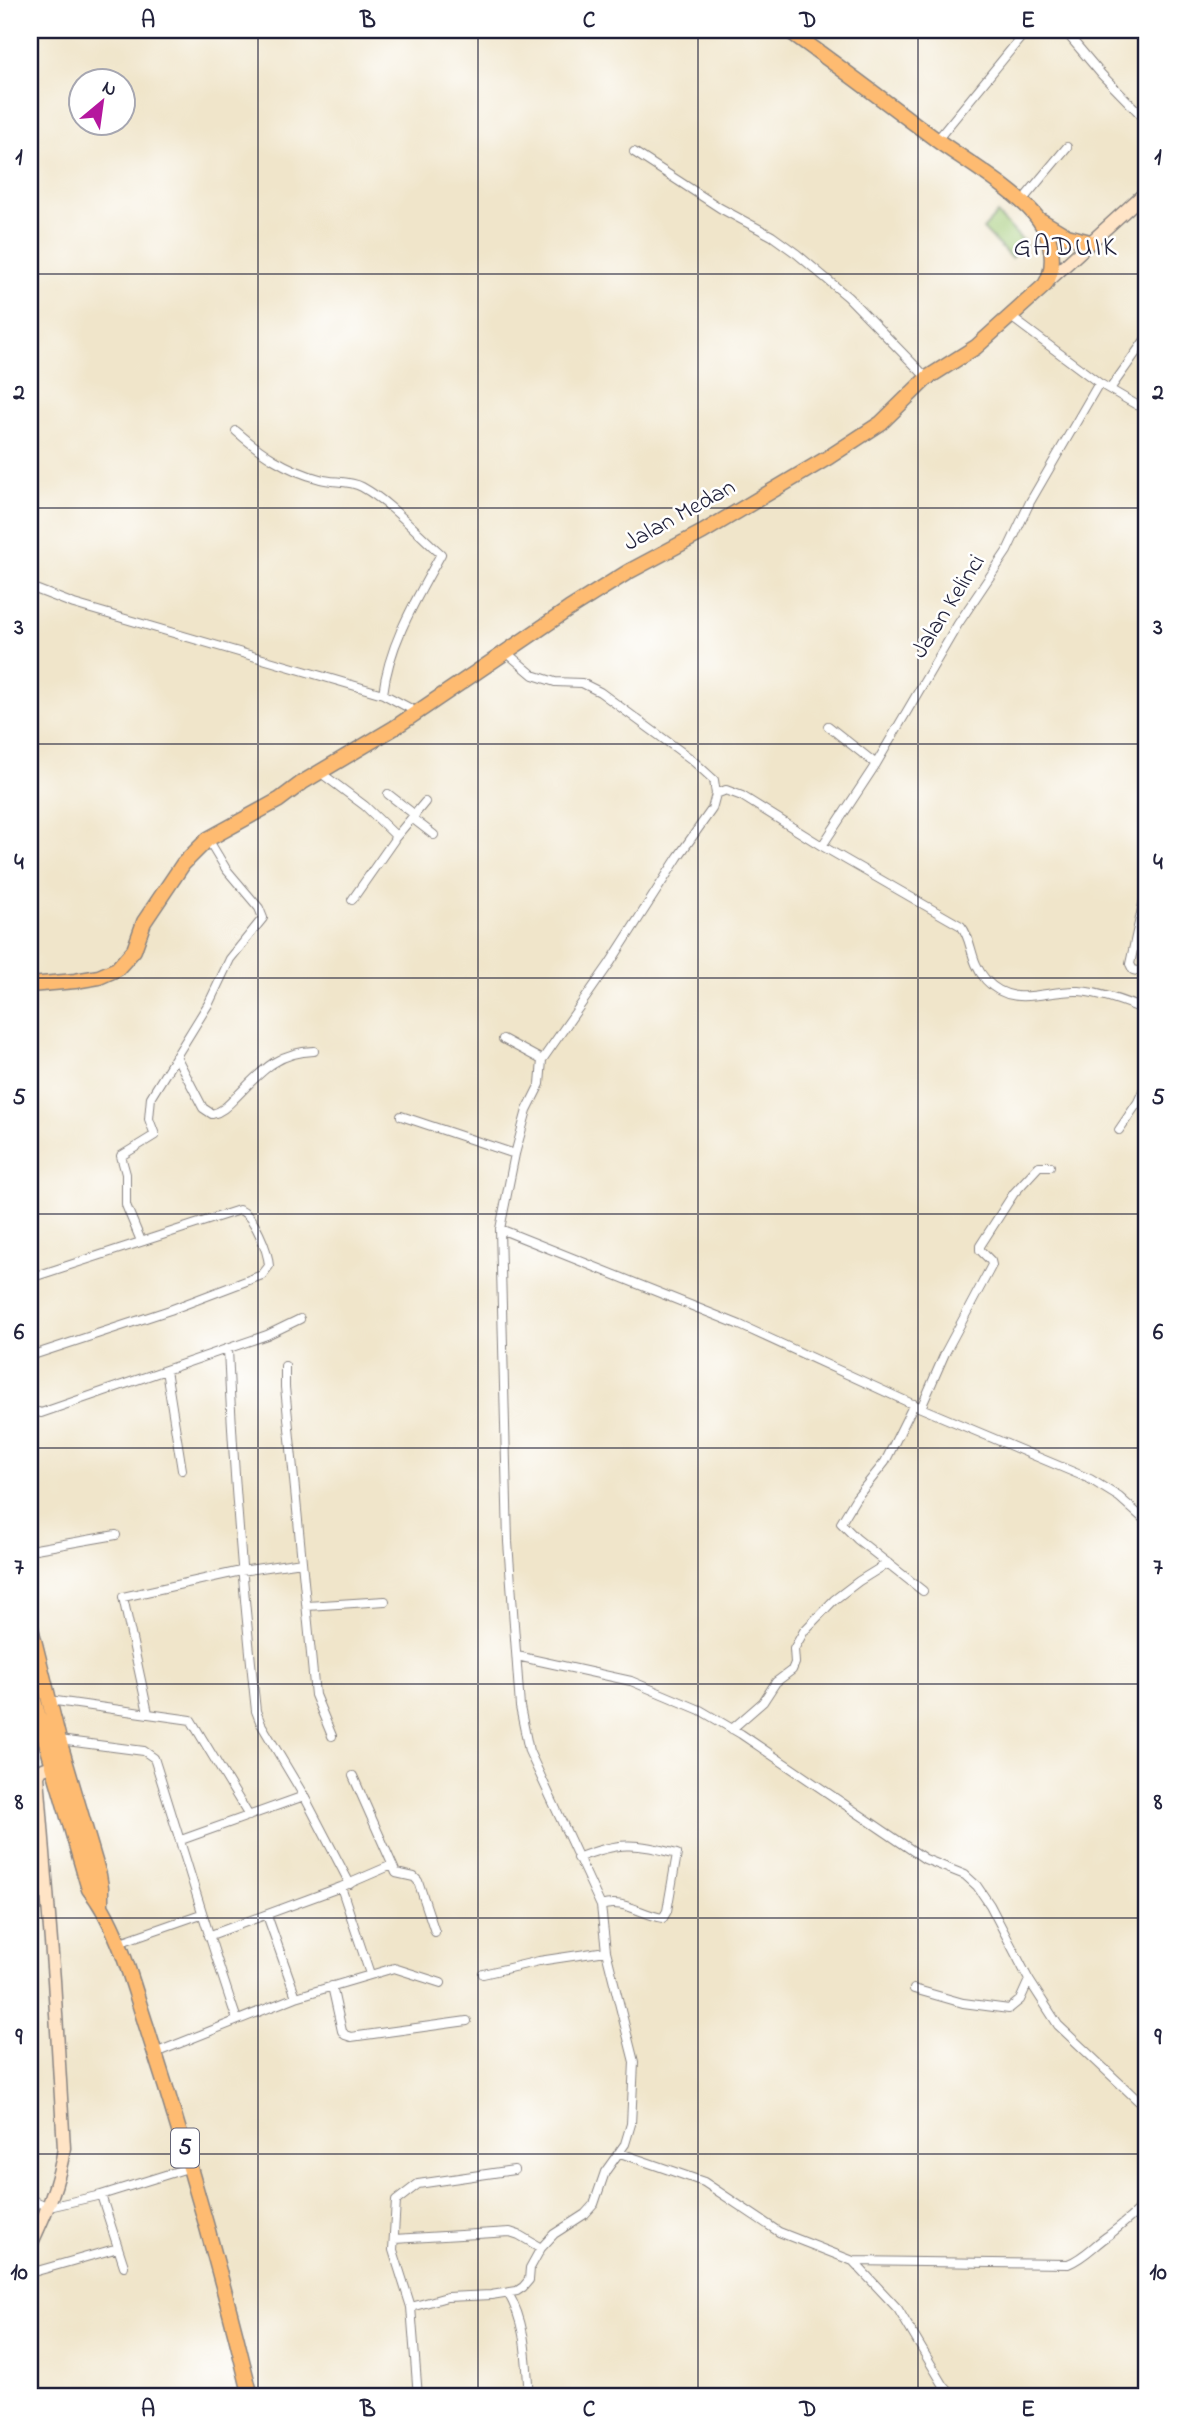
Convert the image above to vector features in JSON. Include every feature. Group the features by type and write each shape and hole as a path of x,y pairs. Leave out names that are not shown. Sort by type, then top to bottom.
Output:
{"highway":[{"path":"788,30 1021,202 1038,218 1067,236 1090,242"},
{"path":"1038,218 1050,245 1051,265 1048,281"},
{"name":"Jalan Medan","path":"30,985 99,977 117,969 134,950 144,922 183,864 208,839 321,773 417,712 628,572 703,533 829,457 880,423 927,378 976,347 1048,281"},
{"path":"30,1624 32,1643 59,1740 59,1764"},
{"path":"30,1686 34,1718 59,1764"},
{"name":"5","path":"59,1764 99,1876 101,1904 155,2053 191,2168 251,2397"}],"street":[{"path":"937,140 1027,30"},
{"path":"1064,30 1102,75 1147,121"},
{"path":"1021,202 1067,147"},
{"path":"634,152 797,254 891,338 927,378"},
{"path":"1048,281 1147,191"},
{"path":"1011,317 1099,383 1147,411"},
{"path":"1110,389 1147,337"},
{"name":"Jalan Kelinci","path":"822,846 876,764 958,624 1007,551 1030,502 1099,383"},
{"path":"30,400 30,442"},
{"path":"236,431 274,461 294,471 324,480 361,486 441,554 397,639 385,676 383,694"},
{"path":"30,587 74,604 383,694 417,712"},
{"path":"411,2307 447,2297 520,2290 529,2280 530,2268 541,2248 554,2235 589,2210 598,2196 605,2172 620,2153 629,2135 634,2062 606,1951 601,1906 529,1751 520,1707 508,1542 500,1229 527,1110 540,1084 542,1060 712,809 716,794 714,780 691,758 600,692 582,684 555,682 533,675 506,652"},
{"path":"828,726 876,764"},
{"path":"321,773 365,806 394,833 395,838"},
{"path":"716,794 726,790 742,796 822,846 961,926 966,934 973,962 988,982 1002,991 1025,998 1075,991 1089,992 1147,1011"},
{"path":"388,794 434,835"},
{"path":"352,900 395,838 425,802"},
{"path":"142,1241 126,1205 126,1174 121,1156 155,1135 149,1119 150,1100 209,1003 230,959 263,918 259,908 226,869 208,839"},
{"path":"1147,886 1130,964 1133,970 1147,973"},
{"path":"503,1039 542,1060"},
{"path":"176,1056 203,1108 215,1114 224,1109 278,1059 314,1051"},
{"path":"1119,1130 1147,1082"},
{"path":"401,1116 515,1154"},
{"path":"923,1591 857,1539 841,1523 856,1498 885,1462 991,1267 991,1261 980,1250 980,1246 1026,1178 1039,1166 1050,1166"},
{"path":"30,1278 241,1210 252,1219 269,1266 262,1275 170,1310 30,1356"},
{"path":"500,1229 740,1325 917,1406 1090,1479 1119,1497 1147,1522"},
{"path":"30,1404 35,1412 41,1413 273,1333 300,1319"},
{"path":"228,1349 241,1571 257,1716 304,1796 345,1886 370,1974"},
{"path":"285,1366 315,1695 332,1736"},
{"path":"166,1370 182,1470"},
{"path":"30,1550 116,1535"},
{"path":"148,1713 123,1597 241,1571 302,1562"},
{"path":"732,1729 763,1702 776,1682 792,1670 794,1648 804,1630 841,1594 888,1563"},
{"path":"307,1606 385,1601"},
{"path":"517,1656 631,1681 700,1710 925,1859 965,1875 977,1886 990,1905 1029,1980 1058,2025 1147,2109"},
{"path":"50,1700 191,1720 249,1816"},
{"path":"59,1740 149,1753 154,1758 181,1840 201,1914 237,2020"},
{"path":"30,2247 49,2207 61,2168 64,2139 44,1866 34,1786 39,1772 59,1764"},
{"path":"354,1776 397,1874 418,1879 435,1932"},
{"path":"181,1840 304,1796"},
{"path":"578,1858 604,1848 636,1844 677,1854 667,1912 663,1918 621,1904 601,1906"},
{"path":"208,1936 345,1886 391,1864"},
{"path":"30,1867 44,1866"},
{"path":"117,1944 201,1914"},
{"path":"267,1915 296,1997"},
{"path":"483,1974 539,1961 606,1951"},
{"path":"155,2053 296,1997 370,1974 399,1968 441,1983"},
{"path":"914,1989 962,2004 1009,2009 1020,2000 1029,1980"},
{"path":"332,1986 342,2031 351,2037 467,2021"},
{"path":"620,2153 704,2182 779,2232 853,2261 1068,2264 1079,2260 1109,2234 1121,2228 1147,2202"},
{"path":"30,2199 49,2207 101,2195 191,2168"},
{"path":"418,2397 411,2307 397,2266 394,2239 396,2201 414,2186 514,2170"},
{"path":"101,2195 124,2266"},
{"path":"394,2239 510,2232 541,2248"},
{"path":"30,2273 118,2248"},
{"path":"853,2261 898,2309 952,2397"},
{"path":"508,2293 517,2311 527,2350 529,2397"}],"green space":[{"path":"997,214 1026,244 1011,258 983,229"}],"district":[{"name":"GADUIK","path":"1066,248"}]}
